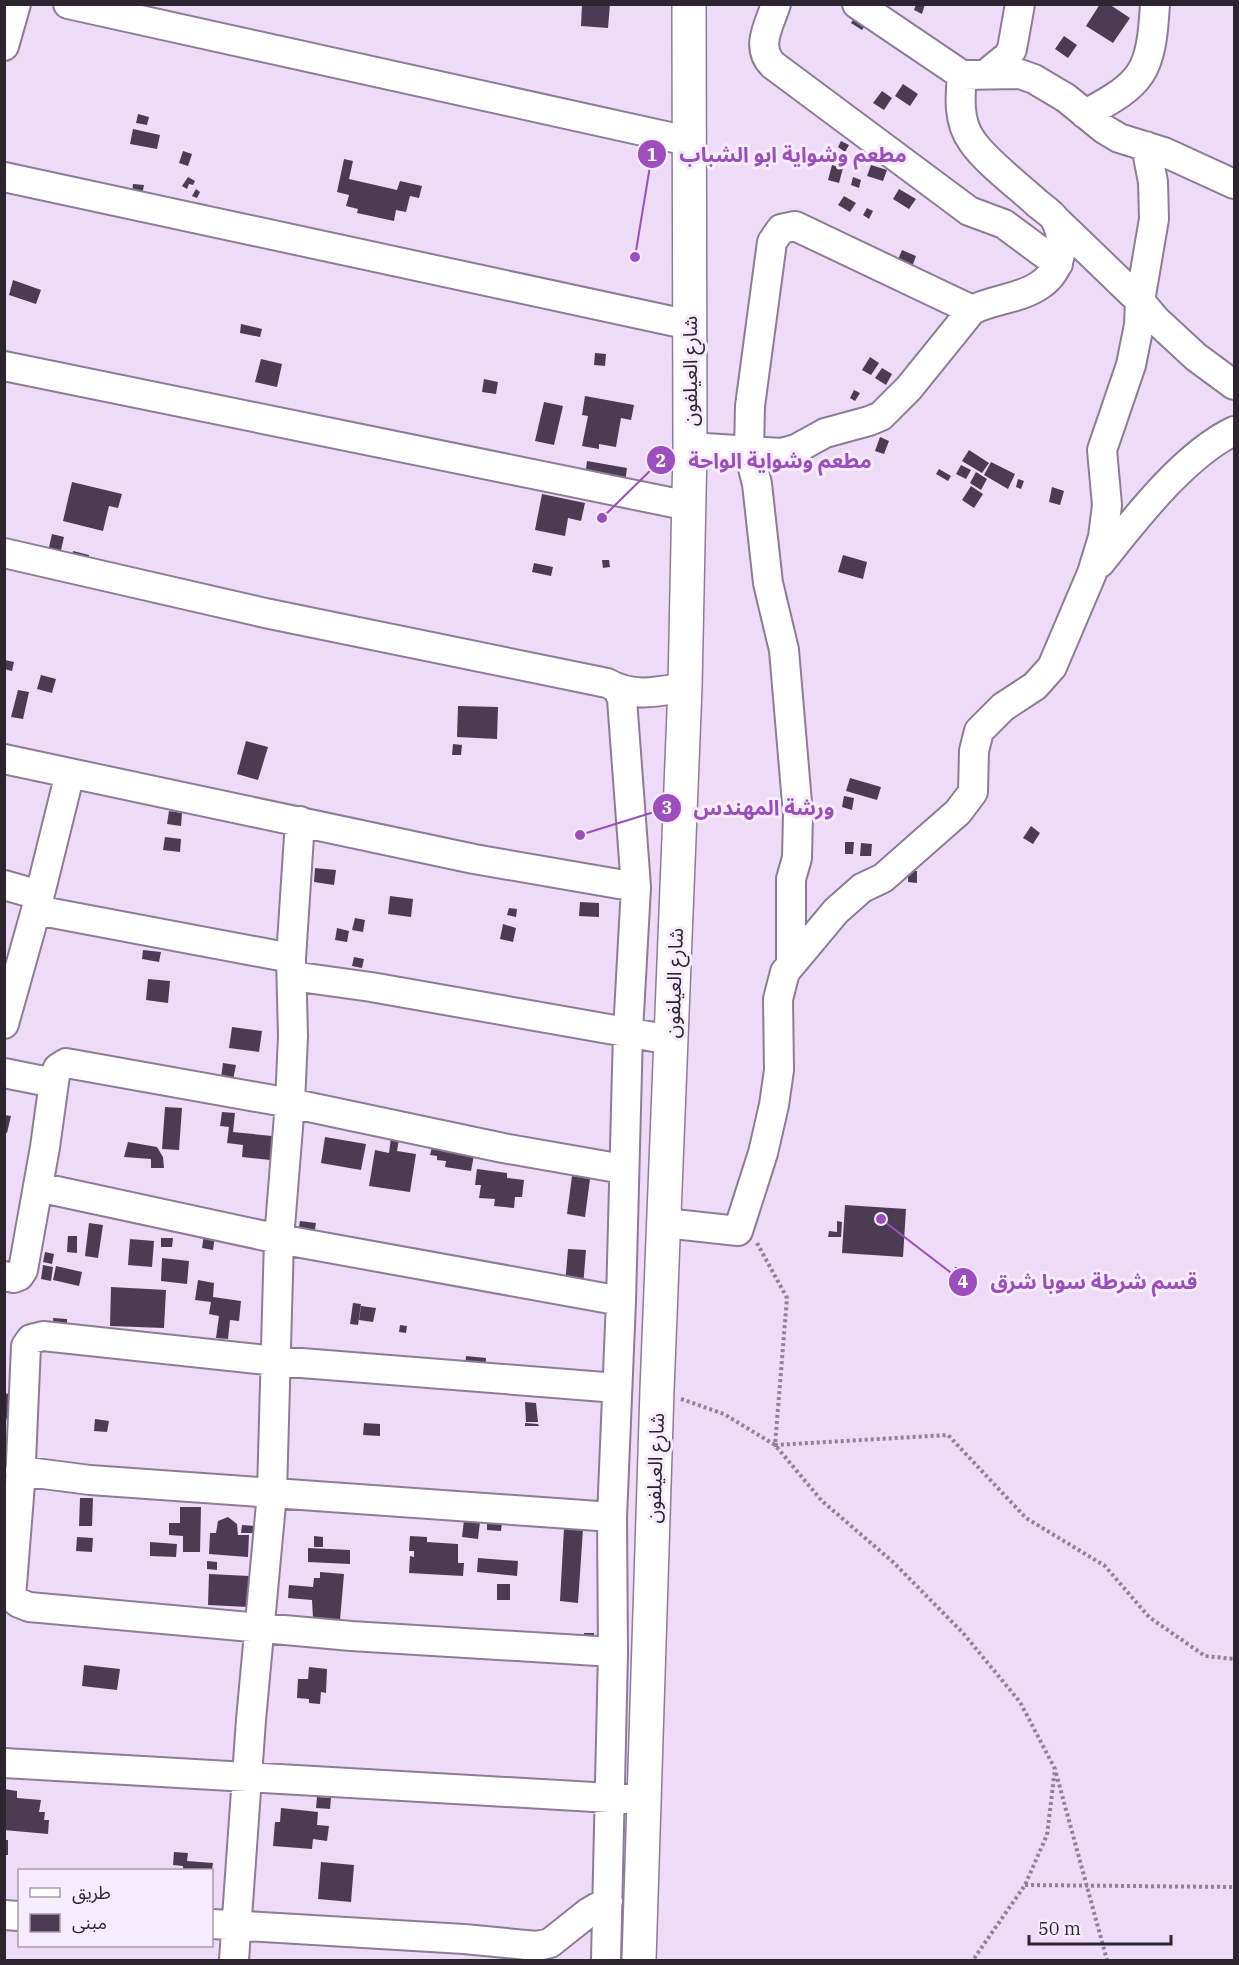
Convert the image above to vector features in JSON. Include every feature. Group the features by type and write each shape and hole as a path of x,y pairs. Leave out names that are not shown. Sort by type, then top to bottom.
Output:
{"highway":[{"name":"شارع العيلفون","path":"639,1960 657,1390 685,687 690,447 689,4"}],"street":[{"path":"4,46 16,4"},
{"path":"68,4 688,141"},
{"path":"776,4 763,46 765,57 773,65 961,205 1004,224 1058,264"},
{"path":"857,4 974,74 1020,74 1034,79 1066,98 1104,129 1119,138 1146,146 1234,184"},
{"path":"1020,4 1012,49 1008,56 974,74 960,109 971,141 1140,301 1156,320 1196,357 1234,385"},
{"path":"1085,114 1121,94 1132,86 1140,75 1151,46 1155,4"},
{"path":"665,1223 738,1231 763,1153 774,1106 779,1070 778,999 785,972 836,911 862,888 883,878 958,812 973,792 974,752 979,731 1003,707 1035,686 1052,667 1092,573 1103,537 1107,505 1102,450 1131,365 1139,325 1140,301 1154,209 1152,174 1146,146"},
{"path":"4,177 690,325"},
{"path":"690,447 782,453 796,449 825,433 881,416 909,388 972,310 984,303 1026,292 1040,285 1049,276 1058,264 1061,251 1055,219"},
{"path":"791,963 791,879 796,858 798,815 784,650 768,583 757,484 749,452 750,406 768,258 772,242 781,229 795,226 972,310"},
{"path":"4,366 689,506"},
{"path":"1092,573 1166,486 1204,449 1234,431"},
{"path":"4,553 265,613 607,683 617,688 648,694 685,687"},
{"path":"606,1960 613,1652 612,1517 621,1301 628,1032 636,887 622,699 617,688"},
{"path":"4,759 474,859 636,887"},
{"path":"4,1024 38,902 70,773"},
{"path":"234,1960 224,1924 246,1778 272,1493 279,1239 290,1103 293,1036 291,967 300,821"},
{"path":"4,885 38,902 394,991 671,1040"},
{"path":"4,1276 14,1278 19,1276 23,1270 54,1083 58,1068 66,1063 290,1103 503,1148 623,1169"},
{"path":"4,1073 54,1083"},
{"path":"38,1187 279,1239 621,1301"},
{"path":"613,1652 351,1636 260,1626 164,1620 29,1607 19,1604 11,1597 15,1478 26,1346 31,1339 43,1336 276,1360 617,1389"},
{"path":"15,1478 90,1480 612,1517"},
{"path":"4,1763 645,1800"},
{"path":"224,1924 537,1946 550,1943 589,1912 608,1901"}],"path":[{"path":"738,1231 759,1245 787,1298 775,1445"},
{"path":"657,1390 724,1414 775,1445 822,1501 893,1562 963,1633 1020,1702 1055,1769 1107,1960"},
{"path":"775,1445 948,1435 1026,1518 1105,1566 1149,1617 1205,1656 1234,1659"},
{"path":"973,1960 1025,1885 1047,1835 1055,1769"},
{"path":"1025,1885 1234,1887"}],"building":[{"path":"582,4 610,4 608,28 581,26"},
{"path":"916,4 925,4 922,14 914,10"},
{"path":"1100,4 1109,4 1130,18 1113,43 1086,26"},
{"path":"861,8 872,16 862,30 851,23"},
{"path":"1064,36 1077,45 1068,58 1055,49"},
{"path":"903,84 918,94 910,106 895,96"},
{"path":"882,91 892,98 884,110 873,103"},
{"path":"138,114 149,117 147,125 136,123"},
{"path":"133,129 160,135 157,149 130,144"},
{"path":"841,141 849,145 845,152 838,147"},
{"path":"183,151 192,154 188,166 179,163"},
{"path":"344,159 353,161 349,179 397,190 400,181 422,186 419,198 410,196 406,212 396,210 394,221 357,213 358,209 346,206 349,195 337,192"},
{"path":"832,165 843,168 839,183 828,180"},
{"path":"871,165 887,170 883,181 867,176"},
{"path":"188,177 195,181 193,185 189,184 187,189 182,186"},
{"path":"853,177 861,180 859,188 851,185"},
{"path":"133,184 144,185 142,195 132,193"},
{"path":"196,189 200,192 197,198 192,196"},
{"path":"899,189 916,199 909,209 893,199"},
{"path":"844,196 856,203 850,212 838,205"},
{"path":"867,208 873,211 869,219 863,215"},
{"path":"902,250 916,256 912,267 897,262"},
{"path":"13,280 41,290 36,304 9,295"},
{"path":"241,324 262,329 260,337 240,333"},
{"path":"595,353 606,354 605,366 594,365"},
{"path":"870,357 879,363 871,375 862,370"},
{"path":"261,359 282,364 277,387 255,382"},
{"path":"882,368 892,374 886,385 875,378"},
{"path":"484,379 498,382 496,394 482,392"},
{"path":"854,390 860,393 855,401 850,398"},
{"path":"585,396 634,405 631,420 621,418 616,447 599,444 599,449 582,446 588,416 582,415"},
{"path":"544,402 563,406 554,445 535,441"},
{"path":"880,437 889,441 884,454 875,451"},
{"path":"969,450 989,463 982,473 962,461"},
{"path":"587,461 627,468 625,483 585,477"},
{"path":"991,462 1015,474 1008,489 984,475"},
{"path":"961,465 971,470 966,479 956,474"},
{"path":"939,469 951,476 948,481 936,474"},
{"path":"976,472 987,479 981,490 970,483"},
{"path":"1018,479 1024,481 1021,489 1016,487"},
{"path":"72,482 122,494 118,508 109,506 103,531 63,521"},
{"path":"971,486 983,494 974,508 962,500"},
{"path":"1052,487 1064,491 1060,505 1049,502"},
{"path":"542,494 585,503 581,521 568,518 565,536 535,530"},
{"path":"52,534 64,537 59,559 47,556"},
{"path":"73,551 89,555 86,565 71,562"},
{"path":"843,555 867,562 863,579 838,572"},
{"path":"602,560 609,560 610,567 603,568"},
{"path":"534,563 553,567 551,576 532,572"},
{"path":"5,660 14,662 12,671 4,669"},
{"path":"41,675 56,679 52,693 37,689"},
{"path":"18,690 29,692 23,719 11,717"},
{"path":"458,706 498,707 497,739 457,737"},
{"path":"246,741 268,747 258,780 237,774"},
{"path":"453,744 462,745 461,755 452,755"},
{"path":"850,778 881,787 877,800 846,791"},
{"path":"844,796 854,798 852,810 842,807"},
{"path":"169,811 182,813 181,826 167,824"},
{"path":"1031,826 1040,833 1033,844 1023,838"},
{"path":"165,837 181,839 180,852 163,850"},
{"path":"845,842 854,842 853,854 845,854"},
{"path":"861,843 872,844 871,856 860,856"},
{"path":"315,868 336,870 334,885 314,882"},
{"path":"908,871 917,871 917,883 908,882"},
{"path":"390,896 413,899 411,917 388,914"},
{"path":"580,902 599,903 599,917 579,916"},
{"path":"509,908 517,909 516,917 507,915"},
{"path":"355,918 365,920 363,932 352,930"},
{"path":"503,924 516,928 513,942 500,939"},
{"path":"337,928 349,931 347,942 335,940"},
{"path":"143,950 161,952 159,962 142,959"},
{"path":"354,957 364,959 362,968 352,966"},
{"path":"148,979 170,981 168,1003 146,1000"},
{"path":"232,1027 262,1031 259,1052 229,1048"},
{"path":"223,1063 236,1065 233,1080 221,1078"},
{"path":"165,1107 182,1108 179,1150 162,1149"},
{"path":"222,1112 235,1113 233,1132 272,1136 270,1160 242,1157 243,1145 227,1143 229,1127 220,1126"},
{"path":"4,1115 11,1116 7,1133 4,1132"},
{"path":"325,1137 366,1144 361,1170 321,1163"},
{"path":"391,1138 399,1139 397,1151 416,1154 410,1192 369,1186 375,1150 389,1153"},
{"path":"128,1142 157,1147 163,1157 164,1168 151,1168 151,1159 124,1157"},
{"path":"432,1147 474,1155 471,1171 445,1167 446,1161 437,1160 437,1156 430,1155"},
{"path":"477,1169 507,1173 507,1178 524,1180 522,1197 515,1197 514,1208 494,1206 495,1199 479,1198 481,1185 475,1185"},
{"path":"572,1176 590,1179 585,1217 567,1214"},
{"path":"845,1205 906,1209 903,1257 842,1253"},
{"path":"300,1221 316,1223 314,1235 298,1233"},
{"path":"837,1221 842,1222 841,1237 828,1237 829,1231 837,1232"},
{"path":"89,1223 103,1225 98,1258 85,1256"},
{"path":"204,1234 215,1236 213,1250 202,1248"},
{"path":"68,1236 77,1236 77,1253 67,1252"},
{"path":"161,1238 173,1238 172,1247 161,1247"},
{"path":"130,1239 154,1241 152,1267 128,1265"},
{"path":"568,1249 586,1250 583,1287 565,1285"},
{"path":"45,1252 54,1254 52,1264 43,1262"},
{"path":"162,1258 189,1261 187,1284 161,1281"},
{"path":"43,1265 53,1267 51,1281 41,1279"},
{"path":"56,1266 82,1272 79,1286 53,1280"},
{"path":"955,1267 971,1268 970,1279 954,1278"},
{"path":"198,1280 214,1283 213,1297 241,1301 239,1321 230,1320 228,1339 216,1338 219,1316 209,1314 211,1302 195,1300"},
{"path":"111,1287 166,1290 164,1328 110,1326"},
{"path":"353,1303 361,1304 358,1325 350,1324"},
{"path":"361,1306 376,1308 373,1322 359,1320"},
{"path":"53,1318 67,1319 67,1327 54,1327"},
{"path":"400,1325 407,1326 406,1333 399,1332"},
{"path":"466,1356 486,1358 485,1371 465,1369"},
{"path":"4,1393 13,1395 5,1425 4,1425"},
{"path":"525,1402 536,1403 538,1422 526,1422"},
{"path":"95,1419 109,1421 107,1432 94,1431"},
{"path":"364,1423 380,1424 380,1436 363,1435"},
{"path":"525,1423 538,1424 539,1426 525,1426"},
{"path":"80,1498 93,1498 92,1526 79,1526"},
{"path":"180,1507 201,1507 200,1552 183,1552 183,1536 169,1535 169,1523 180,1523"},
{"path":"228,1517 237,1524 238,1535 249,1535 248,1557 209,1554 210,1533 216,1533 218,1521"},
{"path":"464,1520 480,1522 478,1539 462,1537"},
{"path":"487,1521 502,1522 501,1531 487,1530"},
{"path":"242,1525 255,1526 255,1533 241,1533"},
{"path":"564,1528 583,1529 578,1603 560,1601"},
{"path":"314,1536 323,1537 323,1547 314,1547"},
{"path":"410,1536 427,1537 427,1542 458,1544 458,1563 464,1563 463,1576 409,1573 410,1556 414,1557 414,1551 409,1551"},
{"path":"77,1537 93,1538 92,1552 76,1551"},
{"path":"150,1542 177,1544 176,1557 150,1556"},
{"path":"308,1548 350,1550 350,1564 308,1562"},
{"path":"478,1558 518,1561 517,1576 477,1572"},
{"path":"207,1561 217,1562 217,1570 207,1569"},
{"path":"320,1572 344,1574 340,1620 313,1618 312,1600 288,1598 289,1585 313,1587 314,1578 320,1578"},
{"path":"209,1574 249,1576 248,1607 208,1605"},
{"path":"497,1584 510,1584 510,1600 497,1600"},
{"path":"584,1633 594,1633 594,1640 583,1640"},
{"path":"84,1665 120,1669 117,1690 82,1686"},
{"path":"309,1667 327,1669 326,1693 321,1692 320,1704 309,1703 309,1699 297,1698 298,1679 308,1679"},
{"path":"4,1789 17,1791 17,1798 41,1800 39,1812 45,1812 44,1820 49,1820 48,1834 4,1830"},
{"path":"317,1797 331,1798 330,1809 316,1808"},
{"path":"281,1808 318,1812 317,1825 329,1826 327,1841 313,1839 312,1849 273,1846 275,1822 280,1822"},
{"path":"4,1840 8,1840 8,1855 4,1855"},
{"path":"174,1852 188,1853 187,1861 213,1863 212,1869 183,1869 183,1866 173,1865"},
{"path":"321,1862 354,1865 351,1902 318,1899"}],"place":[{"name":"مطعم وشواية ابو الشباب","path":"635,257"},
{"name":"مطعم وشواية الواحة","path":"602,518"},
{"name":"ورشة المهندس","path":"580,835"},
{"name":"قسم شرطة سوبا شرق","path":"881,1219"}]}
